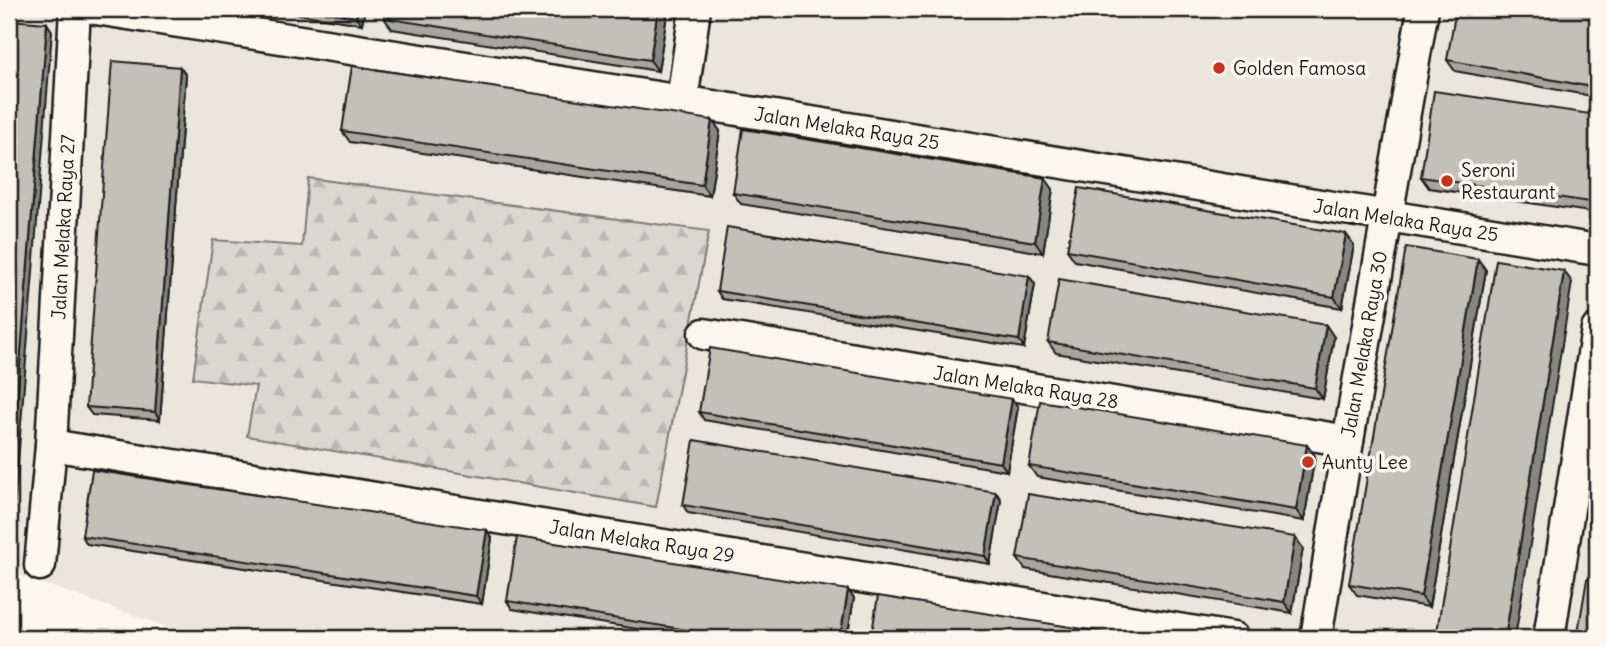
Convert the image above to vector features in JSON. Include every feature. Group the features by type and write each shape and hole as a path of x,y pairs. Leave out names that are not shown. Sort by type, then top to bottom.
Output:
{"street":[{"name":"Jalan Melaka Raya 27","path":"40,565 51,445 75,9"},
{"name":"Jalan Melaka Raya 25","path":"96,9 1597,250"},
{"path":"682,101 695,9"},
{"name":"Jalan Melaka Raya 30","path":"1317,638 1348,441 1423,9"},
{"path":"1549,638 1586,467 1597,329"},
{"name":"Jalan Melaka Raya 28","path":"704,334 1348,441"},
{"name":"Jalan Melaka Raya 29","path":"51,445 1233,638"}],"shaded area":[{"path":"9,9 1597,9 1597,638 199,638 9,572"}],"green space":[{"path":"308,178 709,231 656,507 247,436 256,386 193,378 213,240 302,246"}],"building":[{"path":"308,9 358,9 356,17"},
{"path":"386,9 658,9 650,60 384,18"},
{"path":"1456,9 1597,9 1597,88 1447,60"},
{"path":"9,20 47,23 9,503"},
{"path":"112,61 180,67 155,412 86,407"},
{"path":"352,66 712,120 702,185 342,131"},
{"path":"1434,91 1597,115 1597,203 1421,177"},
{"path":"743,129 1045,178 1035,242 733,193"},
{"path":"1079,188 1346,234 1334,297 1067,250"},
{"path":"727,227 1029,276 1019,340 717,291"},
{"path":"1406,247 1478,259 1421,596 1349,584"},
{"path":"1496,260 1564,271 1505,638 1436,638"},
{"path":"1059,279 1326,325 1315,388 1048,342"},
{"path":"710,348 1012,399 1001,463 699,412"},
{"path":"1040,401 1307,445 1296,510 1029,466"},
{"path":"694,440 996,492 985,556 683,505"},
{"path":"92,470 487,530 476,596 82,536"},
{"path":"1028,494 1295,537 1284,602 1017,558"},
{"path":"1597,515 1597,553 1591,552"},
{"path":"517,537 848,590 840,638 737,638 507,601"},
{"path":"1587,579 1597,580 1597,638 1577,638"},
{"path":"878,596 1139,638 871,638"}],"place":[{"name":"Golden Famosa","path":"1219,68"},
{"name":"Seroni Restaurant","path":"1447,181"},
{"name":"Aunty Lee","path":"1308,462"}]}
